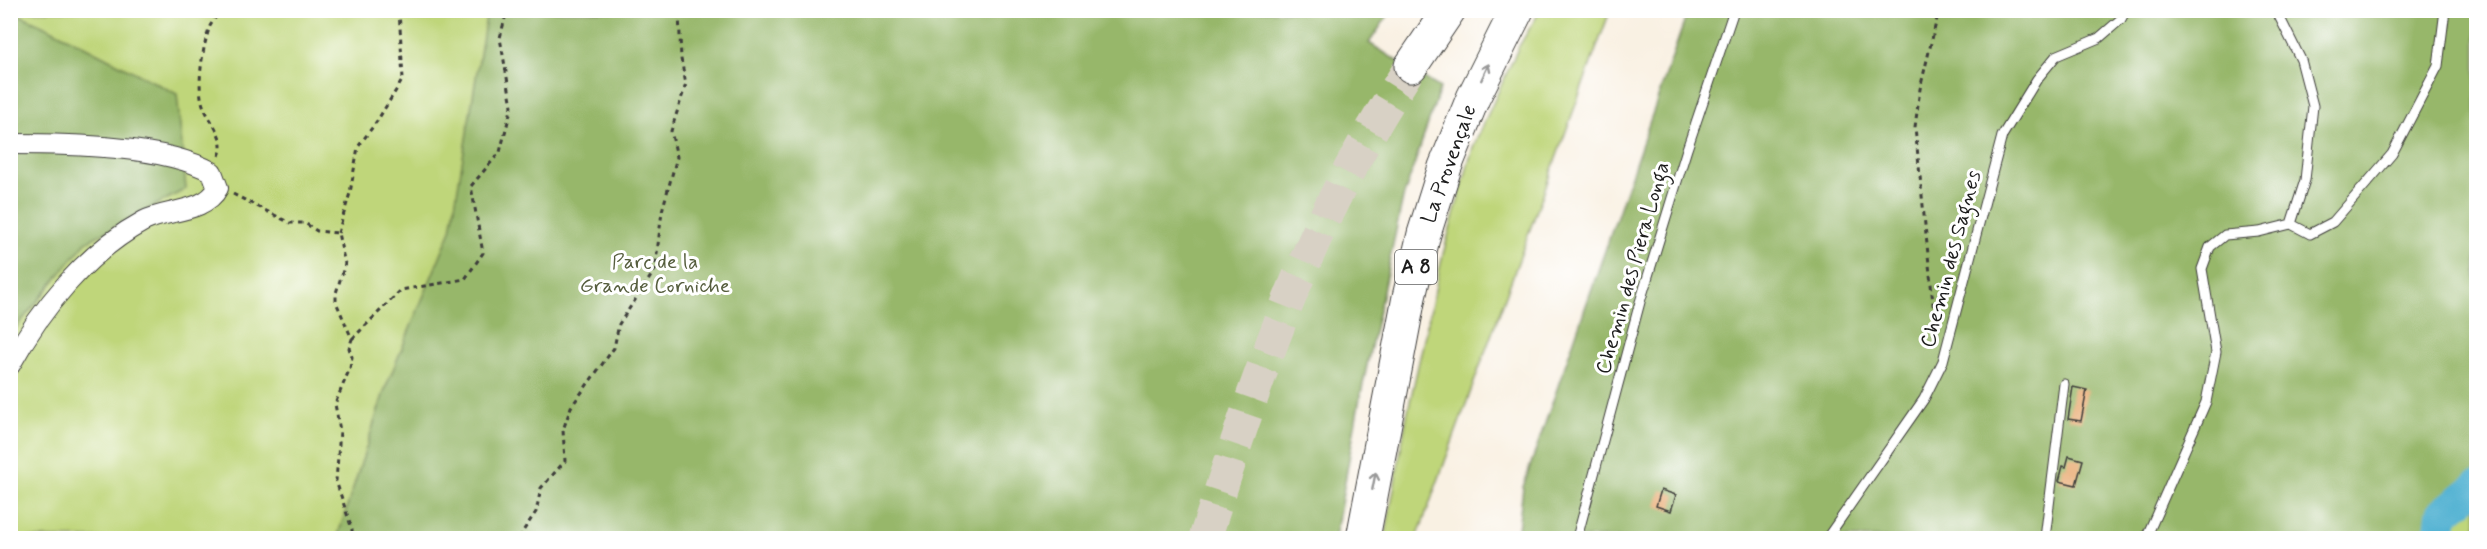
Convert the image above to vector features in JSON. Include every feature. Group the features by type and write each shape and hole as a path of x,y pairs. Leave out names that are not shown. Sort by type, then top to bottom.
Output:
{"highway":[{"path":"1411,66 1449,10"},
{"name":"La Provençale","path":"1363,538 1409,297 1424,234 1445,167 1473,98 1517,10"}],"street":[{"path":"10,144 104,148 176,157 215,180 214,196 205,202 154,216 123,233 84,268 47,308 10,365"}],"lane":[{"name":"Chemin des Piera Longa","path":"1577,538 1640,303 1687,149 1734,10"},
{"name":"Chemin des Sagnes","path":"1827,538 1924,399 1943,361 2002,136 2037,79 2056,56 2099,38 2121,19 2126,10"},
{"path":"2276,10 2301,60 2313,106 2305,180 2291,224"},
{"path":"2146,538 2206,402 2216,352 2202,269 2210,247 2225,235 2259,232 2291,224 2310,234 2333,222 2392,154 2438,66 2445,10"},
{"path":"2045,538 2064,384"}],"path":[{"path":"221,10 210,26 198,84 203,105 219,134 222,149 215,180 290,223 305,223 317,231 338,233"},
{"path":"352,339 336,302 336,293 345,264 338,233 348,202 358,147 377,122 403,78 399,10"},
{"path":"352,538 352,529 336,482 340,431 335,404 350,368 352,357 349,348 352,339 401,290 465,279 483,253 471,186 500,152 512,106 500,38 507,10"},
{"path":"520,538 536,512 541,488 565,461 563,430 571,407 614,348 619,324 655,270 662,212 677,158 670,131 686,84 681,59 679,13 682,10"},
{"path":"1939,10 1920,89 1916,127 1937,344 1943,361"}],"green space":[{"name":"Parc de la Grande Corniche","path":"10,11 1377,11 1221,538 11,538"},
{"path":"11,11 177,94 186,189 86,242 11,334"},
{"name":"Parc de la Grande Corniche","path":"487,11 1391,11 1369,43 1440,88 1403,198 1359,403 1335,538 337,538 385,389 451,230"},
{"path":"1540,11 1610,11 1417,538 1385,538 1407,415 1443,254 1473,147 1519,46"},
{"path":"1688,11 2476,11 2476,481 2443,538 1517,538 1523,487"},
{"path":"2476,481 2476,538 2443,538"}],"building":[{"path":"2073,387 2087,390 2081,421 2068,419"},
{"path":"2069,456 2083,460 2076,485 2059,481 2063,466 2066,467"},
{"path":"1661,490 1676,495 1671,511 1656,506"}],"waterway":[{"path":"2439,538 2442,514 2476,487"}],"tunnel":[{"path":"1205,538 1262,370 1294,286 1331,205 1359,152 1411,66"}]}
